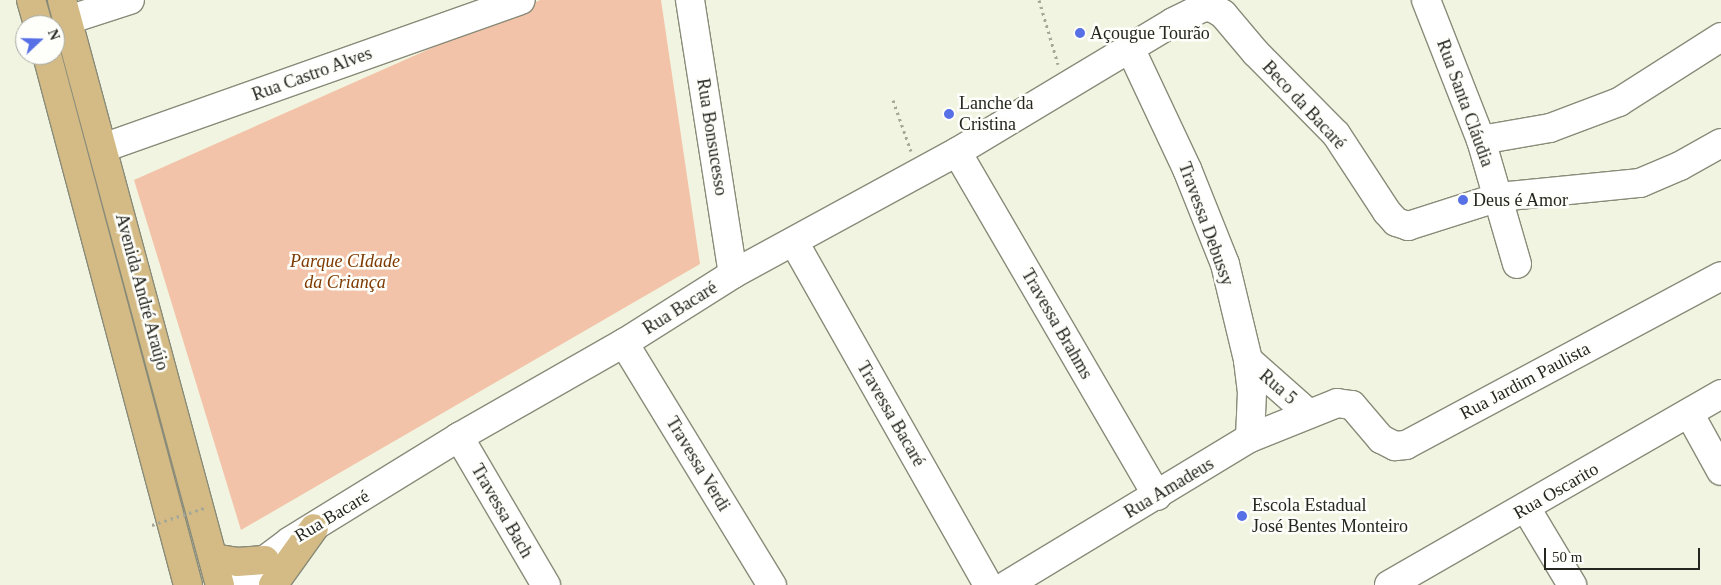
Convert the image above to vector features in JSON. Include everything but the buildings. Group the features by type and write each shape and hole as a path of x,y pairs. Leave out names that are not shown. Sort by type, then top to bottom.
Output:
{"main road":[{"path":"31,0 35,15"},
{"name":"Avenida André Araújo","path":"65,10 220,585"},
{"name":"Avenida André Araújo","path":"49,65 188,585"},
{"path":"212,558 237,562 269,572"}],"street":[{"path":"65,10 130,0"},
{"name":"Rua Castro Alves","path":"103,148 521,0"},
{"name":"Rua Bonsucesso","path":"690,0 734,274"},
{"name":"Rua Santa Cláudia","path":"1426,0 1481,140 1517,264"},
{"name":"Beco da Bacaré","path":"1131,50 1172,11 1213,8 1223,14 1256,53 1336,134 1387,212 1396,222 1408,226 1499,197 1640,183 1680,166 1721,143"},
{"path":"1481,140 1550,128 1619,102 1721,37"},
{"name":"Rua Bacaré","path":"241,585 269,572 314,528 459,437 624,343 734,274 957,152 1131,50"},
{"name":"Travessa Debussy","path":"1131,50 1187,169 1225,264 1248,360 1252,392 1250,438"},
{"name":"Travessa Brahms","path":"957,152 1157,496"},
{"name":"Travessa Bacaré","path":"794,242 988,585"},
{"name":"Rua Jardim Paulista","path":"1337,403 1352,405 1381,439 1395,446 1406,445 1721,276"},
{"name":"Travessa Verdi","path":"624,343 772,585"},
{"name":"Rua 5","path":"1248,360 1308,413"},
{"name":"Rua Oscarito","path":"1389,585 1526,508 1721,394"},
{"name":"Rua Amadeus","path":"1007,585 1250,438 1308,413 1337,403"},
{"path":"1689,413 1721,471"},
{"name":"Travessa Bach","path":"459,437 546,585"},
{"path":"1526,508 1572,585"}],"path":[{"path":"1039,0 1065,88"},
{"path":"893,100 919,173"},
{"path":"152,525 207,506"}],"green space":[{"name":"Parque CIdade da Criança","path":"540,0 661,0 700,264 241,530 134,180"}],"place":[{"name":"Açougue Tourão","path":"1080,33"},
{"name":"Lanche da Cristina","path":"949,114"},
{"name":"Deus é Amor","path":"1463,200"},
{"name":"Escola Estadual José Bentes Monteiro","path":"1242,516"}]}
